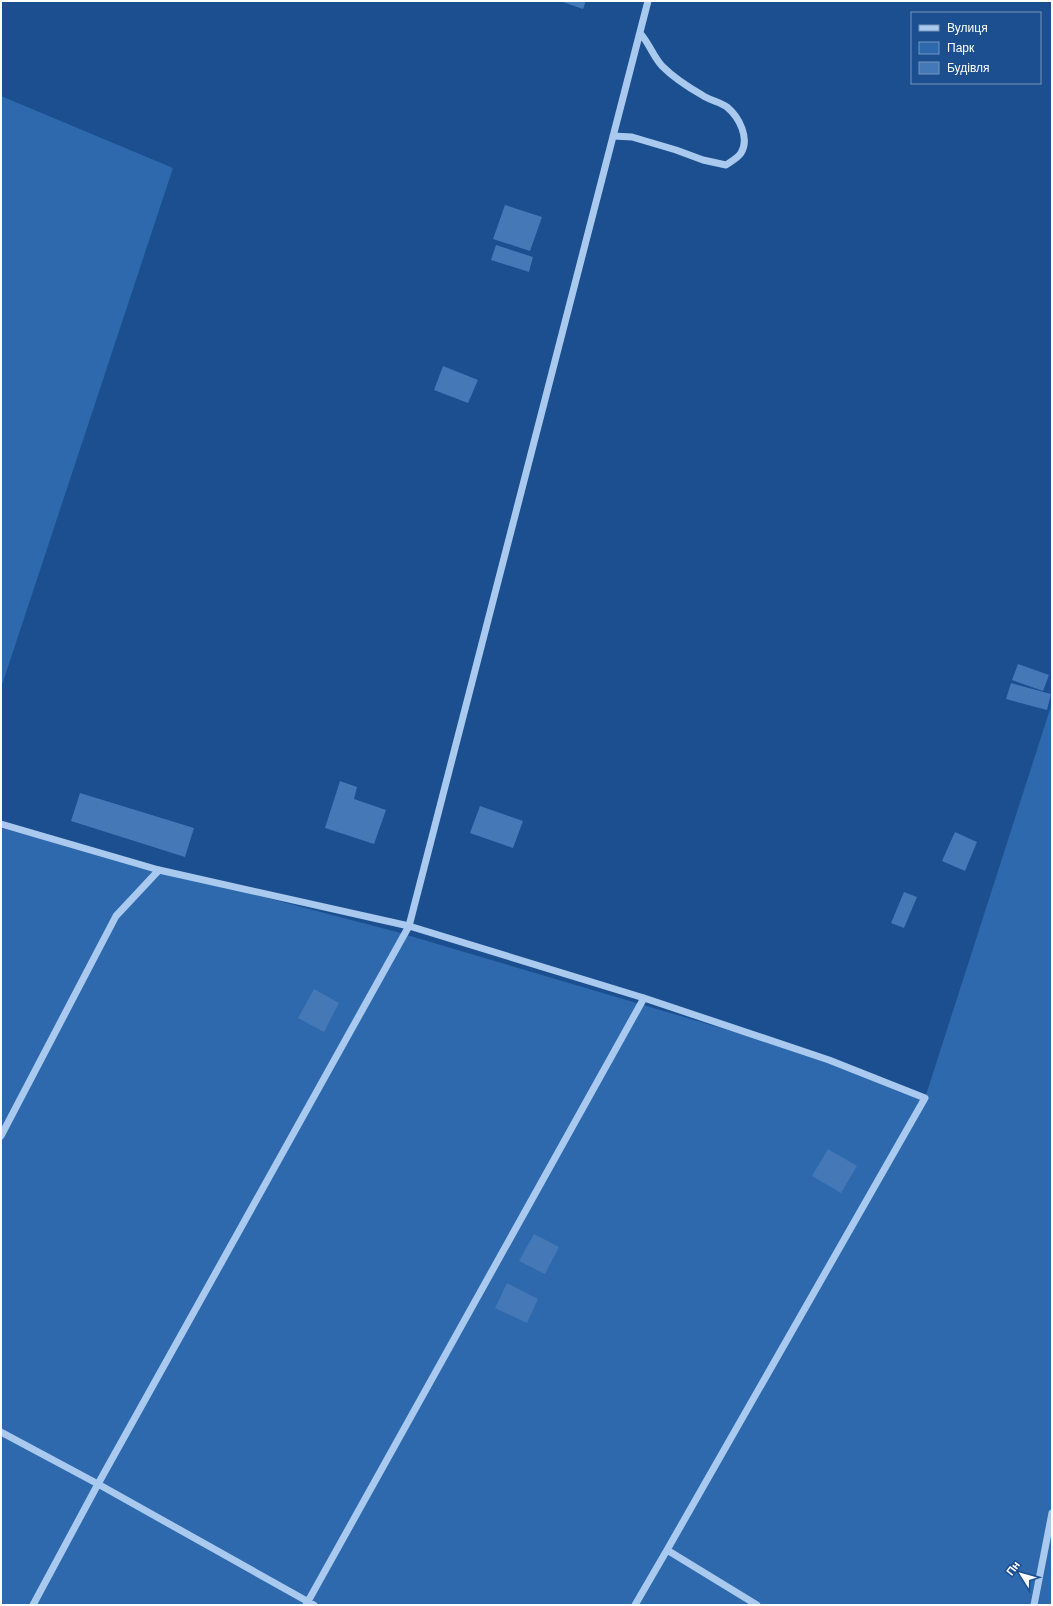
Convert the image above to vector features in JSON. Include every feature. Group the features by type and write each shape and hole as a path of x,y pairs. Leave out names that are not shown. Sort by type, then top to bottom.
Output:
{"street":[{"path":"33,1605 98,1484 408,926 648,1"},
{"path":"613,136 632,137 703,160 726,165 740,154 745,136 739,122 726,107 707,99 662,66 652,53 648,42 640,33"},
{"path":"1,824 159,870 408,926 644,998 829,1060 925,1098 635,1605"},
{"path":"1,1136 116,916 159,870"},
{"path":"1,1432 98,1484 309,1604 644,998"},
{"path":"1034,1605 1052,1513"},
{"path":"667,1550 757,1605"}],"green space":[{"path":"1,96 173,168 1,688"},
{"path":"1052,703 1052,1605 1,1605 1,828 397,932 829,1060 925,1098"}],"building":[{"path":"560,1 586,1 583,9"},
{"path":"505,205 542,217 530,251 493,239"},
{"path":"496,245 533,257 529,272 491,260"},
{"path":"443,366 478,380 468,403 434,390"},
{"path":"1018,664 1049,675 1043,691 1012,680"},
{"path":"1011,683 1051,694 1047,710 1006,699"},
{"path":"340,781 357,787 354,799 386,810 374,844 325,828"},
{"path":"80,793 194,828 185,857 71,821"},
{"path":"480,806 523,821 513,848 470,833"},
{"path":"955,832 977,842 965,871 942,861"},
{"path":"904,892 917,897 904,928 891,923"},
{"path":"314,989 339,1003 324,1032 298,1018"},
{"path":"828,1149 857,1166 841,1193 812,1176"},
{"path":"534,1234 559,1247 545,1274 519,1261"},
{"path":"507,1283 538,1299 527,1323 495,1308"}]}
